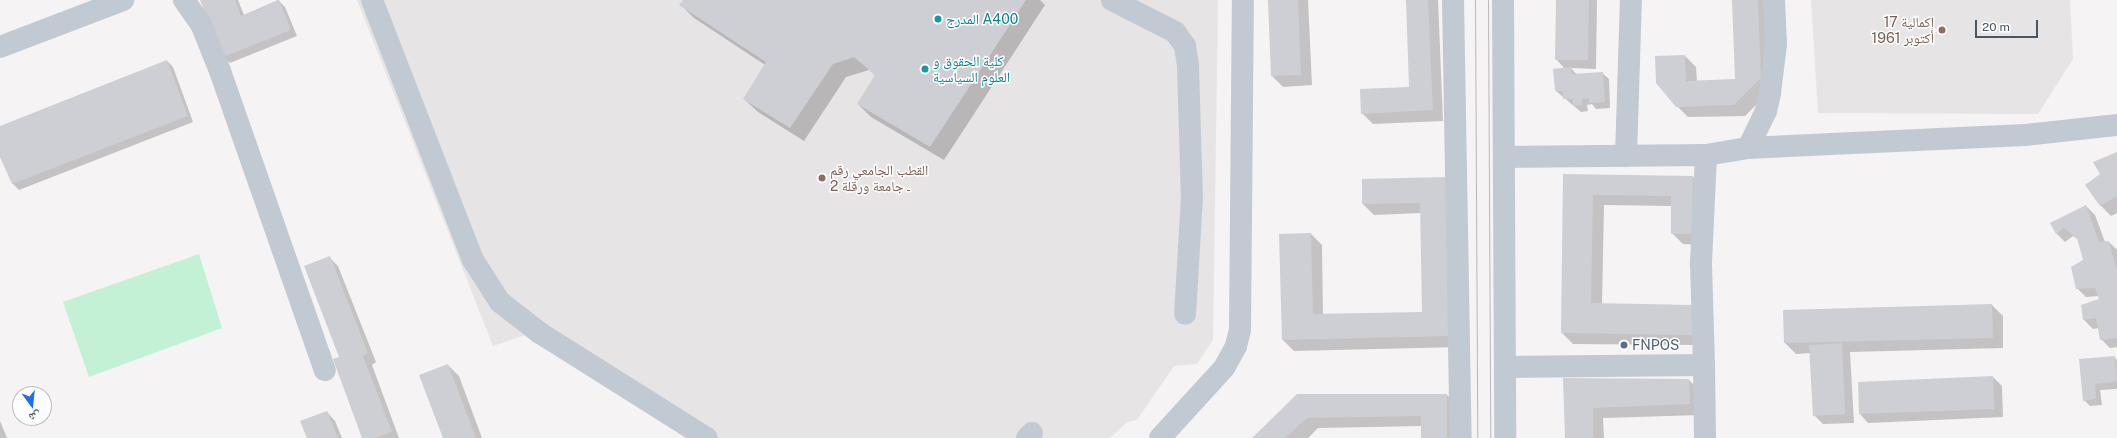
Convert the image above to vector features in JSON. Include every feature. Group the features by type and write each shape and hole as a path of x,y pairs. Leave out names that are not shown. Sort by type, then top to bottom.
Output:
{"street":[{"path":"0,47 123,0"},
{"path":"184,0 201,24 220,71 325,370"},
{"path":"372,0 473,260 500,302 540,332 707,438"},
{"path":"1112,0 1175,32 1185,46 1188,66 1192,197 1185,314"},
{"path":"1160,438 1224,368 1236,346 1240,330 1243,0"},
{"path":"1453,0 1461,438"},
{"path":"1503,0 1505,157 1505,438"},
{"path":"1626,156 1631,0"},
{"path":"1748,148 1764,118 1770,93 1776,44 1774,0"},
{"path":"1505,157 1706,155 1748,148 2025,135 2117,125"},
{"path":"1705,438 1701,262 1706,155"},
{"path":"1505,368 1704,365"}],"shaded area":[{"name":"القطب الجامعي رقم 2 ـ جامعة ورقلة","path":"357,0 1218,0 1213,340 1197,364 1174,366 1137,420 1127,422 1110,438 687,438 525,335 493,346"},
{"name":"إكمالية 17 أكتوبر 1961","path":"1811,0 2070,0 2073,59 2038,114 1818,113"}],"green space":[{"path":"199,254 222,328 89,377 63,302"}],"building":[{"path":"200,0 235,0 241,16 279,0 291,30 223,57"},
{"name":"كلية الحقوق و العلوم السياسية","path":"683,0 1026,0 930,147 857,104 875,75 854,57 833,64 790,128 743,99 766,62 679,5"},
{"path":"1268,0 1298,0 1301,75 1271,76"},
{"path":"1406,0 1428,0 1433,110 1361,114 1360,89 1409,87"},
{"path":"1556,0 1589,0 1588,60 1555,60"},
{"path":"1732,0 1758,0 1761,78 1734,105 1676,107 1656,83 1655,56 1685,55 1686,81 1735,79"},
{"path":"167,60 188,116 12,184 0,157 0,126"},
{"path":"1571,67 1572,74 1603,72 1605,102 1589,103 1589,98 1582,99 1582,105 1573,106 1573,99 1563,99 1563,91 1555,91 1553,69"},
{"path":"2117,152 2117,196 2100,206 2085,185 2100,174 2093,162"},
{"path":"1563,174 1693,176 1692,234 1671,234 1671,196 1593,195 1591,303 1693,305 1692,335 1561,333"},
{"path":"1446,177 1449,336 1282,340 1279,234 1311,233 1313,314 1422,312 1420,203 1362,204 1362,179"},
{"path":"2086,205 2099,242 2109,241 2117,271 2117,338 2100,340 2096,318 2083,320 2081,305 2099,299 2095,288 2076,289 2071,267 2083,260 2077,238 2064,228 2056,234 2050,223"},
{"path":"330,256 368,353 363,356 392,432 375,438 362,438 333,359 339,357 304,266"},
{"path":"1992,304 1993,338 1784,343 1783,310"},
{"path":"1842,343 1845,414 1813,416 1809,345"},
{"path":"2115,356 2117,382 2095,384 2096,399 2083,401 2079,359"},
{"path":"448,364 476,438 443,438 419,375"},
{"path":"1993,376 1994,409 1859,414 1858,382"},
{"path":"1563,378 1689,379 1690,404 1593,408 1593,438 1565,438"},
{"path":"1297,394 1447,394 1447,438 1421,438 1421,416 1307,418 1285,438 1252,438"},
{"path":"327,411 338,438 307,438 300,421"}],"tram line":[{"path":"1475,0 1477,438"},
{"path":"1488,0 1490,438"}],"place":[{"name":"المدرج A400","path":"938,19"},
{"name":"إكمالية 17 أكتوبر 1961","path":"1942,30"},
{"name":"كلية الحقوق و العلوم السياسية","path":"925,69"},
{"name":"القطب الجامعي رقم 2 ـ جامعة ورقلة","path":"822,178"},
{"name":"FNPOS","path":"1624,345"}]}
